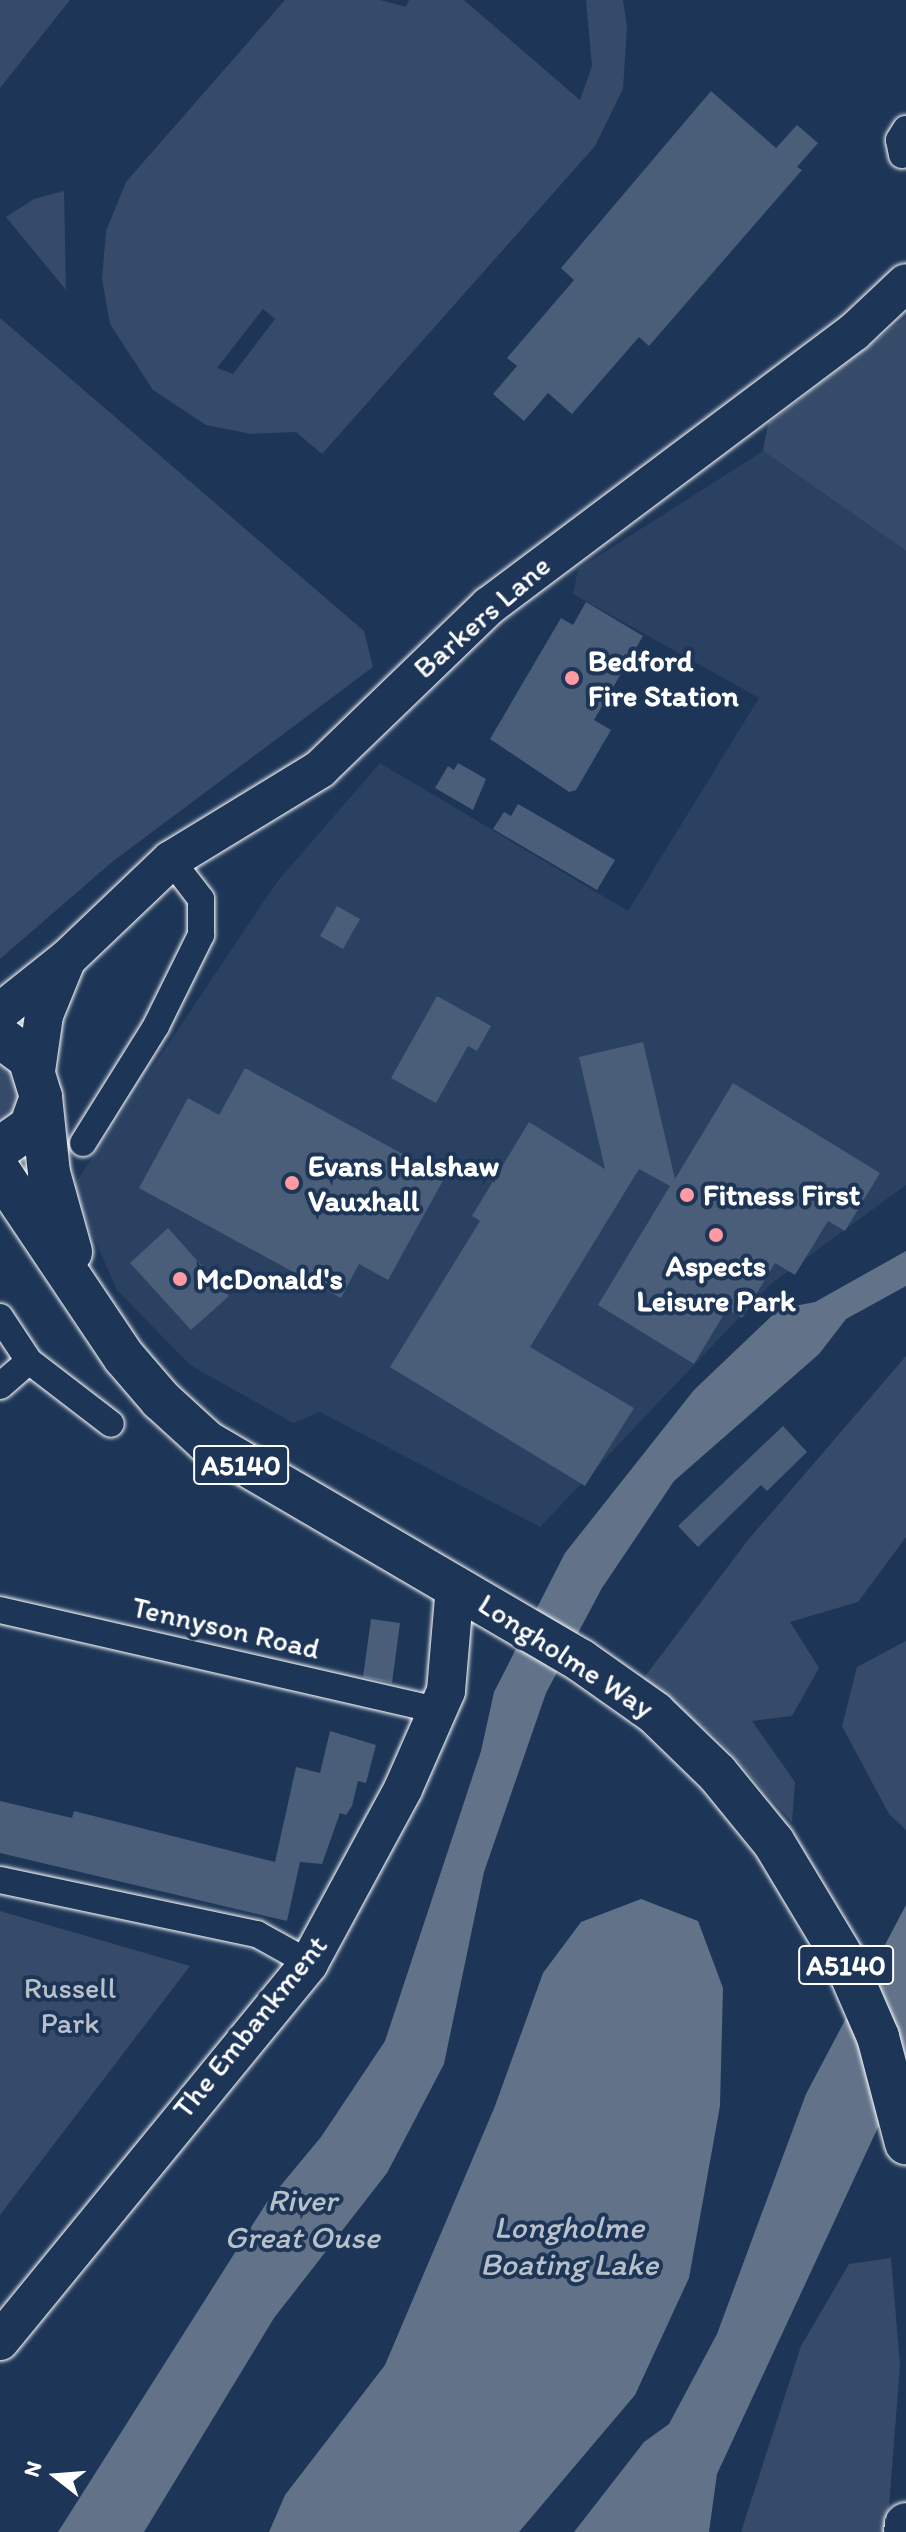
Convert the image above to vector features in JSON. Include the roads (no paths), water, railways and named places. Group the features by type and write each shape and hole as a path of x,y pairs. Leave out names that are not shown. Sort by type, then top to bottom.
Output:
{"main road":[{"path":"0,1037 18,1047 38,1084 30,1127 0,1148"},
{"name":"A5140","path":"38,1084 49,1173 80,1284"},
{"name":"A5140","path":"0,1172 80,1284 140,1377 207,1442 455,1585"},
{"name":"Longholme Way","path":"455,1585 580,1660 655,1713 745,1806 798,1881 845,1961 878,2037 906,2143"},
{"path":"905,2532 906,2524"}],"street":[{"name":"Barkers Lane","path":"0,1012 68,958 171,860 320,769 489,606 854,332 906,283"},
{"path":"83,1143 156,1026 201,935 201,899 171,860"},
{"name":"Barkers Lane","path":"38,1084 44,1015 68,958"},
{"path":"0,1317 29,1361 111,1424"},
{"path":"0,1386 29,1361"},
{"name":"The Embankment","path":"0,2341 309,1963 403,1789 438,1710 454,1639 455,1585"},
{"name":"Tennyson Road","path":"0,1610 438,1710"},
{"path":"0,1880 257,1934 309,1963"}],"water":[{"name":"River Great Ouse","path":"906,1251 906,1286 846,1319 819,1354 674,1481 602,1588 546,1693 484,1872 444,2064 387,2173 274,2318 144,2532 58,2532 267,2202 321,2137 385,2041 481,1751 494,1692 565,1553 694,1390 779,1309 815,1302"},
{"name":"Longholme Boating Lake","path":"641,1899 698,1921 723,1988 720,2106 689,2278 635,2395 519,2532 269,2532 285,2495 385,2365 495,2106 543,1973 581,1922"},
{"path":"906,1905 906,2067 717,2474 709,2532 574,2532 644,2442 669,2424 717,2334 806,2094"}],"place":[{"name":"Bedford Fire Station","path":"572,678"},
{"name":"Evans Halshaw Vauxhall","path":"292,1183"},
{"name":"Fitness First","path":"687,1195"},
{"name":"Aspects Leisure Park","path":"716,1235"},
{"name":"McDonald's","path":"180,1279"}],"park label":[{"name":"Russell Park","path":"70,2005"}]}
